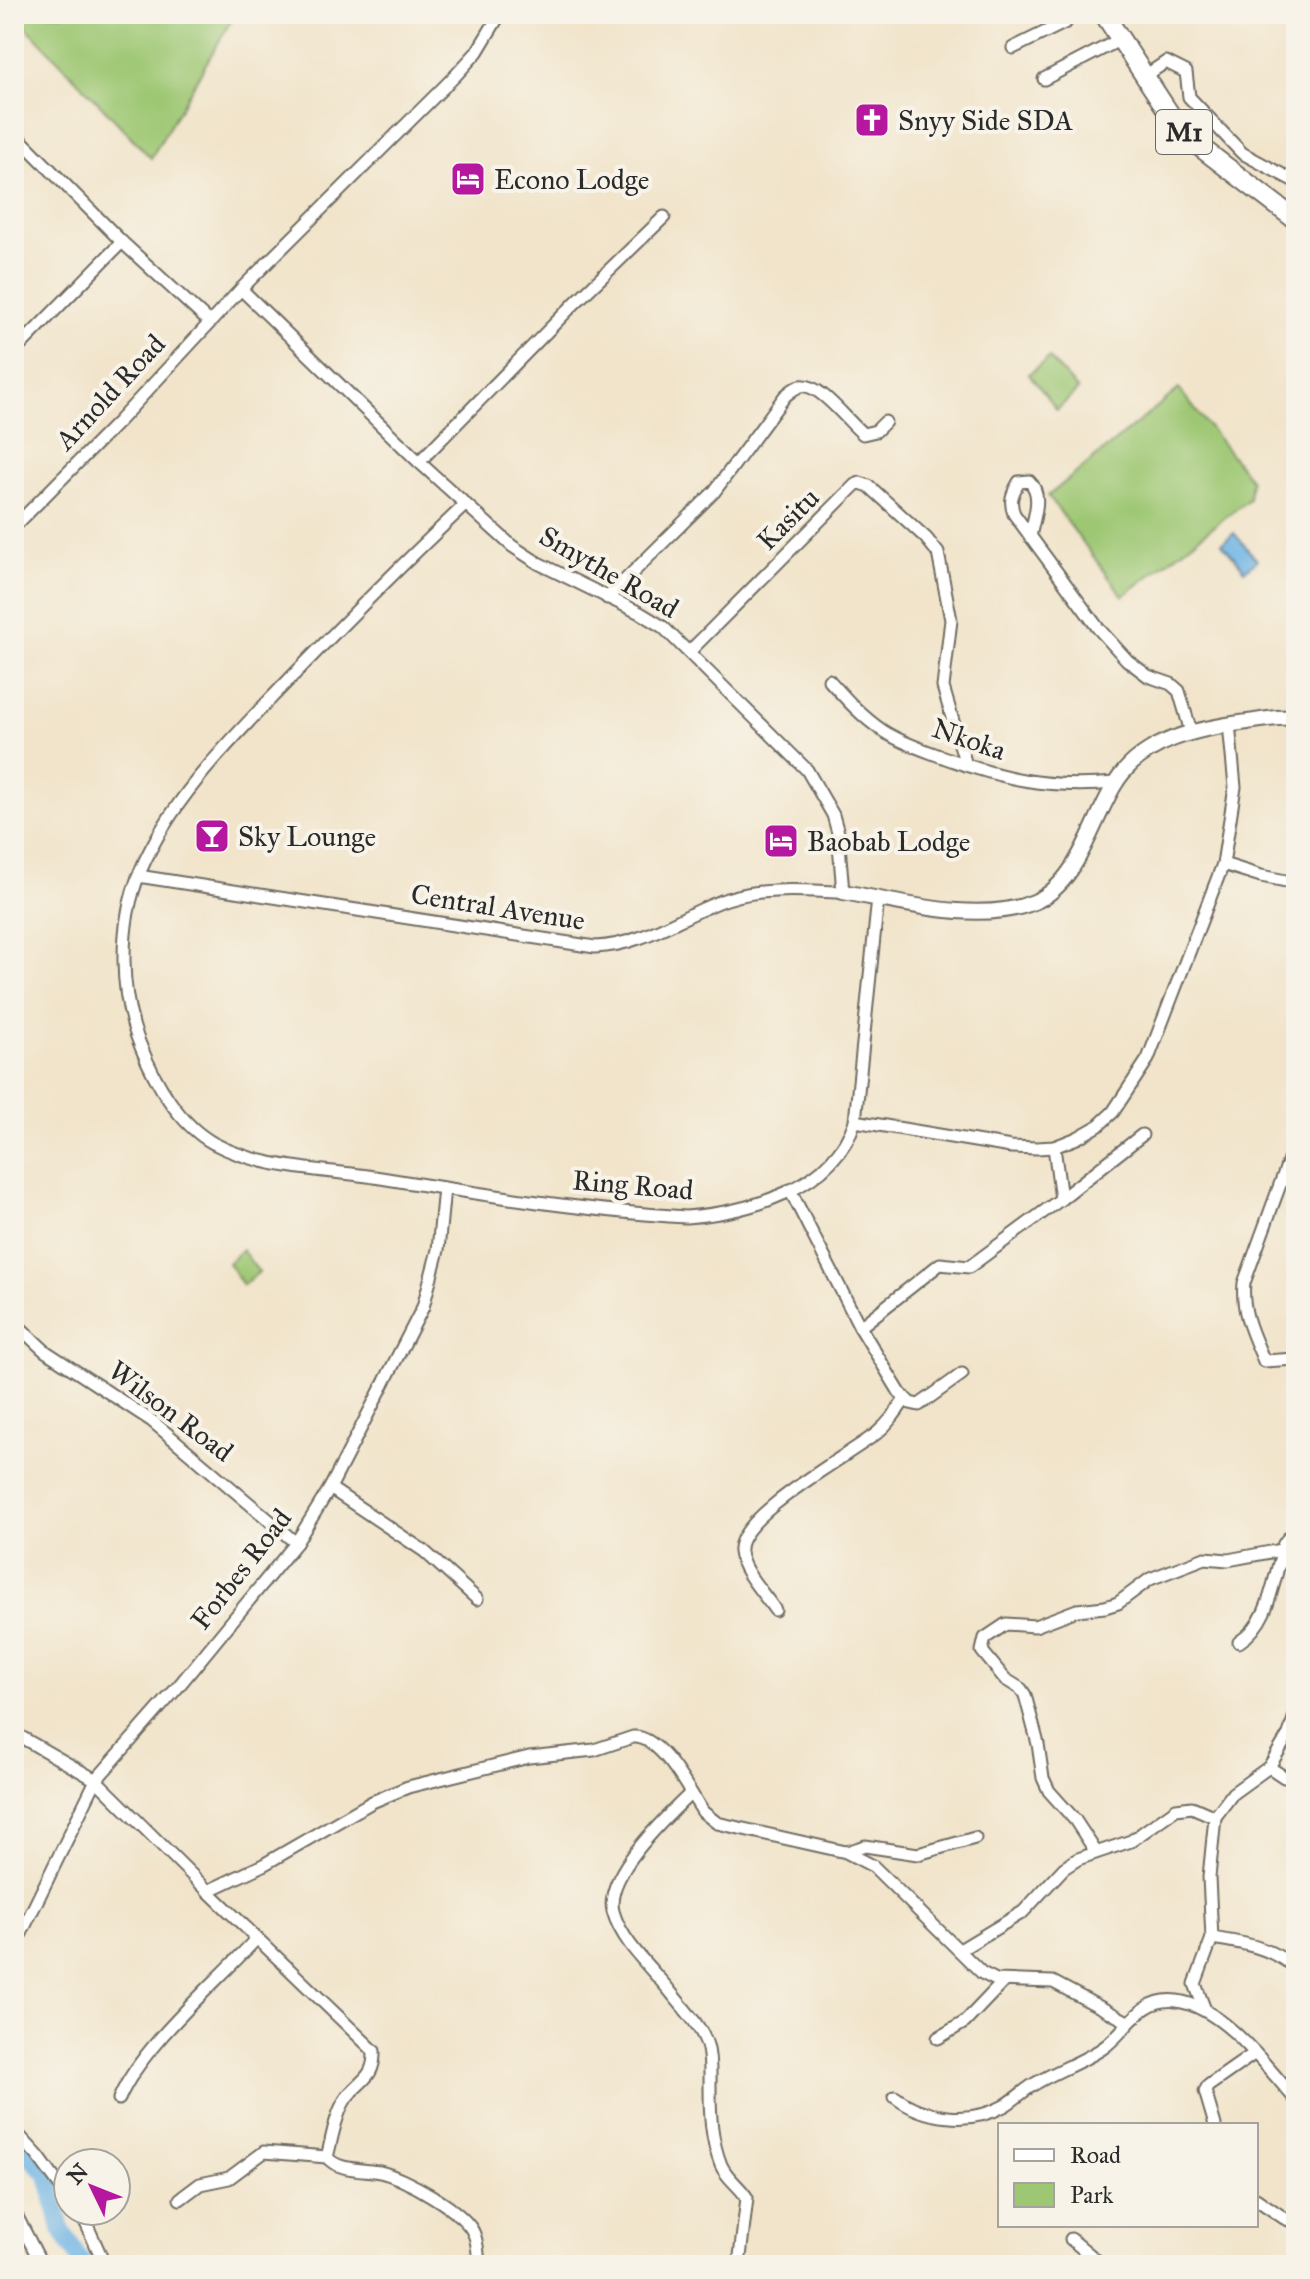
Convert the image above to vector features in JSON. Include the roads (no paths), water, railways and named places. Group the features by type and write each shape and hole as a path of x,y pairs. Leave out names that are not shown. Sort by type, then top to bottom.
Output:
{"highway":[{"name":"M1","path":"1104,14 1175,122 1191,140 1296,220"}],"street":[{"path":"241,289 456,75 477,52 500,14"},
{"path":"1013,48 1066,22 1072,14"},
{"path":"1044,79 1121,39"},
{"path":"1145,76 1166,62 1186,72 1189,97 1242,153 1296,182"},
{"path":"14,133 122,242 209,322"},
{"path":"419,462 664,217"},
{"path":"14,352 122,242"},
{"name":"Arnold Road","path":"14,527 119,421 241,289"},
{"name":"Smythe Road","path":"241,289 419,462 512,546 538,563 663,627 781,742 807,770 833,815 838,833 843,892"},
{"path":"607,598 714,492 785,396 797,387 811,387 863,434 876,431 885,422"},
{"name":"Kasitu","path":"689,652 855,485 869,486 926,538 938,553 950,609 943,687 966,765"},
{"name":"Ring Road","path":"465,505 320,647 199,779 151,848 138,876 128,910 124,978 135,1033 149,1069 193,1129 237,1154 312,1170 444,1188 686,1217 723,1214 756,1205 790,1190 821,1171 849,1141 855,1121 878,898"},
{"path":"1030,537 1098,628 1127,660 1148,676 1171,684 1179,691 1191,732"},
{"name":"Nkoka","path":"829,680 858,711 885,732 966,765 1008,779 1046,785 1077,787 1115,783"},
{"path":"843,892 966,912 1006,911 1033,903 1049,892 1079,857 1115,783 1147,751 1191,732 1229,724 1296,718"},
{"path":"855,1121 1011,1147 1054,1147 1098,1126 1113,1112 1148,1059 1223,864 1235,787 1229,724"},
{"path":"1223,864 1296,883"},
{"name":"Central Avenue","path":"138,876 595,947 631,942 716,903 749,894 843,892"},
{"path":"860,1327 940,1264 969,1267 1142,1135"},
{"path":"1296,1141 1244,1283 1243,1294 1246,1321 1264,1361 1296,1359"},
{"path":"1054,1147 1061,1199"},
{"name":"Forbes Road","path":"14,1948 96,1780 177,1688 296,1543 330,1488 423,1307 438,1250 444,1188"},
{"path":"790,1190 860,1327 905,1399 919,1405 962,1374"},
{"name":"Wilson Road","path":"14,1322 45,1351 152,1421 296,1543"},
{"path":"775,1610 743,1563 739,1549 742,1538 782,1498 877,1433 905,1399"},
{"path":"330,1488 424,1551 477,1599"},
{"path":"1239,1642 1252,1635 1264,1616 1285,1542 1296,1532"},
{"path":"1281,1553 1287,1565 1296,1566"},
{"path":"1096,1852 1075,1820 1049,1791 1043,1778 1025,1695 1005,1679 982,1651 985,1638 1006,1624 1035,1626 1077,1610 1118,1603 1150,1579 1205,1558 1228,1560 1281,1553"},
{"path":"1205,2010 1195,1984 1212,1938 1209,1877 1215,1817 1233,1793 1269,1767 1289,1734 1296,1712"},
{"path":"14,1733 96,1780 374,2051 375,2065 365,2081 344,2102 327,2157"},
{"path":"208,1891 263,1865 372,1802 408,1787 529,1757 579,1753 641,1736 649,1740 672,1765 703,1812 717,1823 846,1852 873,1866 982,1973 1004,1981 1053,1982 1128,2022"},
{"path":"1269,1767 1284,1777 1296,1776"},
{"path":"691,1793 648,1837 620,1876 611,1902 618,1923 634,1948 697,2025 707,2045 713,2139 724,2170 747,2198 739,2265"},
{"path":"960,1950 1023,1912 1064,1868 1096,1852 1131,1841 1176,1809 1192,1807 1215,1817"},
{"path":"846,1852 865,1846 918,1854 975,1838"},
{"path":"119,2099 125,2085 171,2026 257,1938"},
{"path":"1212,1938 1259,1946 1282,1956 1296,1968"},
{"path":"938,2038 965,2022 1004,1981"},
{"path":"895,2097 925,2114 967,2116 987,2113 1103,2048 1147,2007 1164,2000 1179,2001 1205,2010 1255,2053 1296,2100"},
{"path":"1214,2123 1205,2091 1255,2053"},
{"path":"14,2130 52,2175"},
{"path":"180,2199 200,2184 229,2178 264,2152 327,2157 338,2166 384,2173 427,2194 456,2214 475,2234 479,2265"},
{"path":"1258,2201 1296,2223"},
{"path":"14,2211 42,2265"},
{"path":"88,2227 105,2265"},
{"path":"1071,2239 1102,2265"}],"water":[{"path":"1234,533 1257,560 1245,570 1222,543"}],"waterway":[{"path":"14,2140 48,2175 61,2229 83,2265"}],"place":[{"name":"Snyy Side SDA","path":"872,120"},
{"name":"Econo Lodge","path":"468,179"},
{"name":"Sky Lounge","path":"212,836"},
{"name":"Baobab Lodge","path":"781,841"}]}
